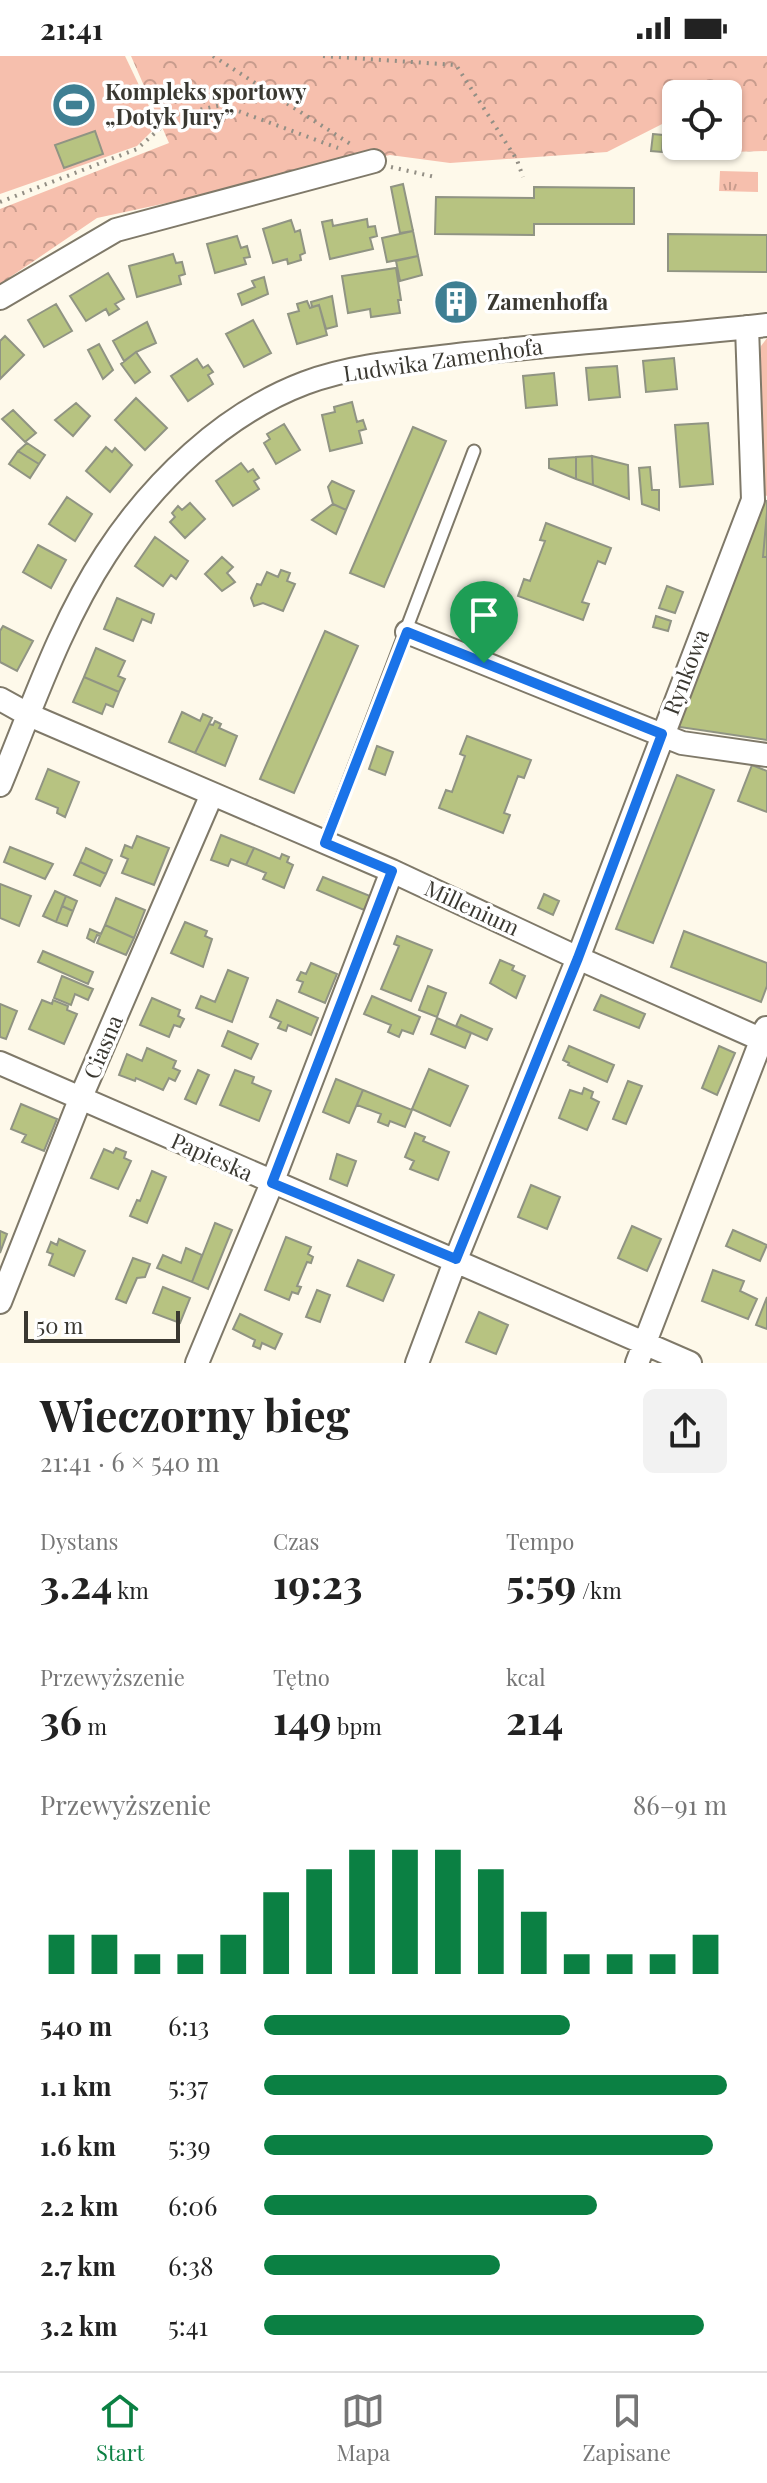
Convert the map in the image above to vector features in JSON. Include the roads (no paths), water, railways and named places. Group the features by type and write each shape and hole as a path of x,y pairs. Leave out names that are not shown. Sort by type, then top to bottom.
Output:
{"street":[{"path":"0,298 116,230 366,155"},
{"name":"Ludwika Zamenhofa","path":"0,785 71,619 103,557 150,495 182,463 218,433 271,399 305,383 391,363 757,326"},
{"name":"Rynkowa","path":"417,1363 578,958 753,500 757,326"},
{"path":"407,632 682,743 767,755"},
{"name":"Millenium","path":"0,699 29,715 392,871 578,958 765,1036"},
{"name":"Ciasna","path":"0,1302 81,1097 212,794"},
{"path":"197,1363 272,1183 392,871"},
{"path":"641,1353 765,1036"},
{"name":"Papieska","path":"0,1063 272,1183 456,1259 641,1353 690,1363"}],"lane":[{"path":"325,843 474,451"}],"place":[{"name":"Kompleks sportowy „Dotyk Jury”","path":"74,105"},
{"name":"Zamenhoffa","path":"456,302"}]}
